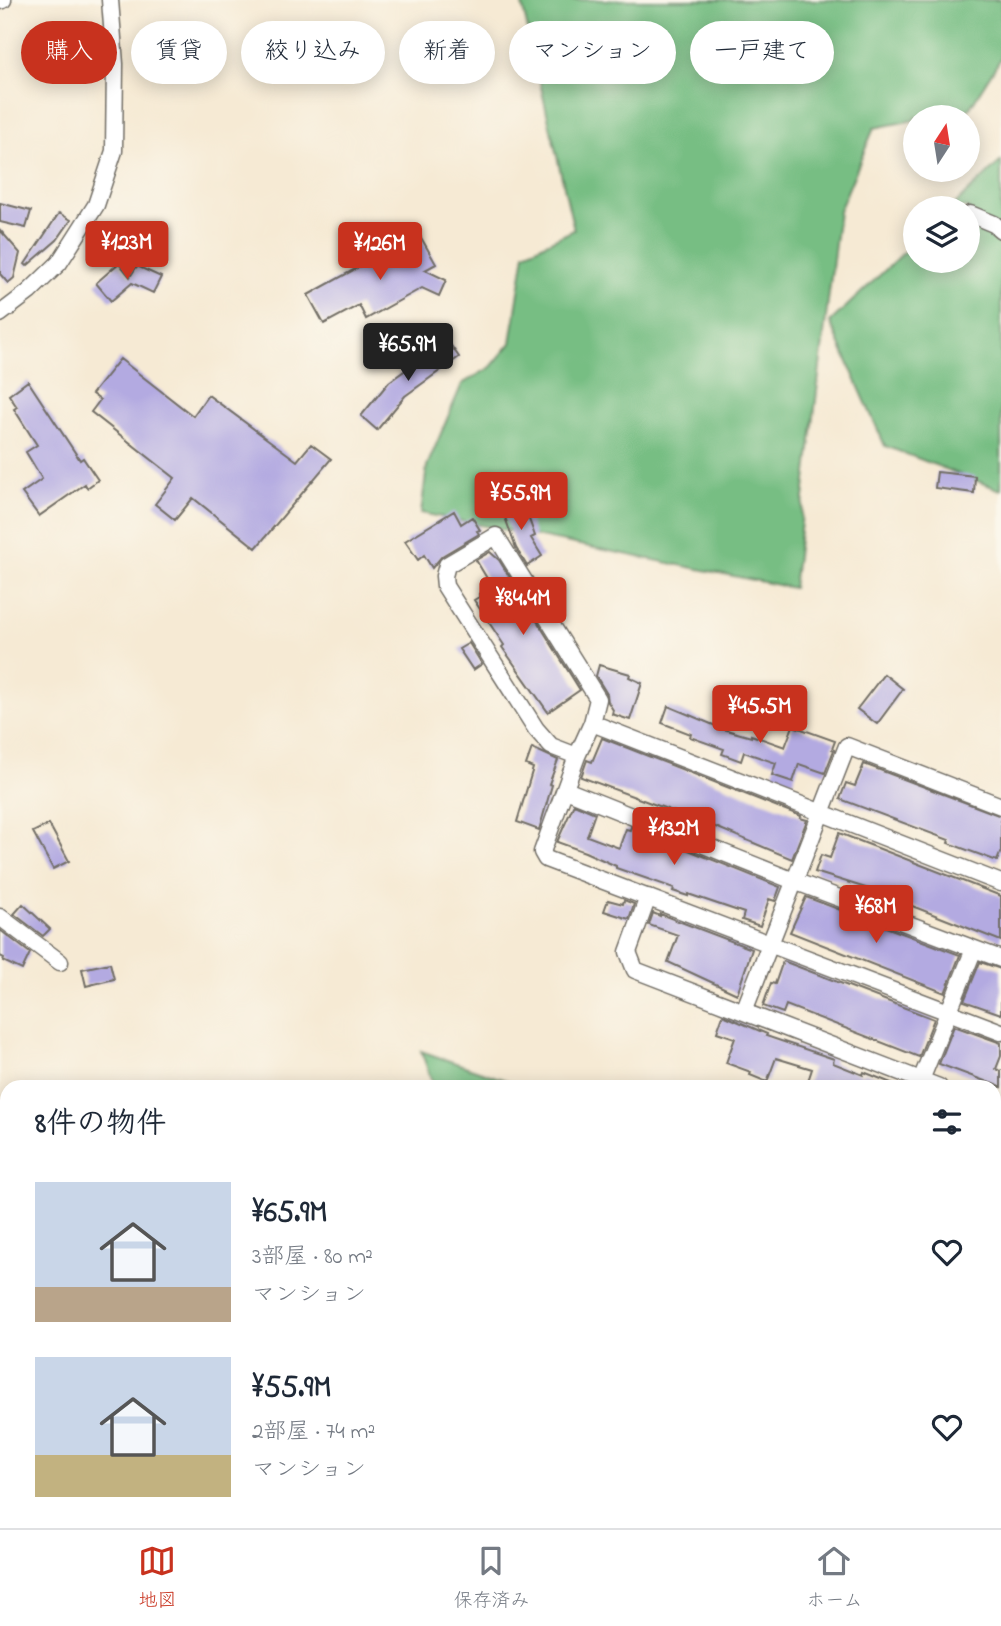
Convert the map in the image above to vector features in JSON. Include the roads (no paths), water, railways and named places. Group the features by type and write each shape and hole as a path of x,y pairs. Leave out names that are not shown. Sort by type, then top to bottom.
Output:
{"street":[{"path":"0,314 29,292 59,263 96,205 114,151 115,64 110,0"},
{"path":"980,218 1001,230"},
{"path":"577,755 551,746 536,729 445,586 447,565 495,536 598,699 592,723 577,755 542,852 546,859 1001,1032"},
{"path":"592,723 1001,883"},
{"path":"744,1011 847,746 1001,806"},
{"path":"566,790 794,881 1001,959"},
{"path":"648,897 628,952 635,970 921,1080 974,949"},
{"path":"0,917 60,962"}]}
